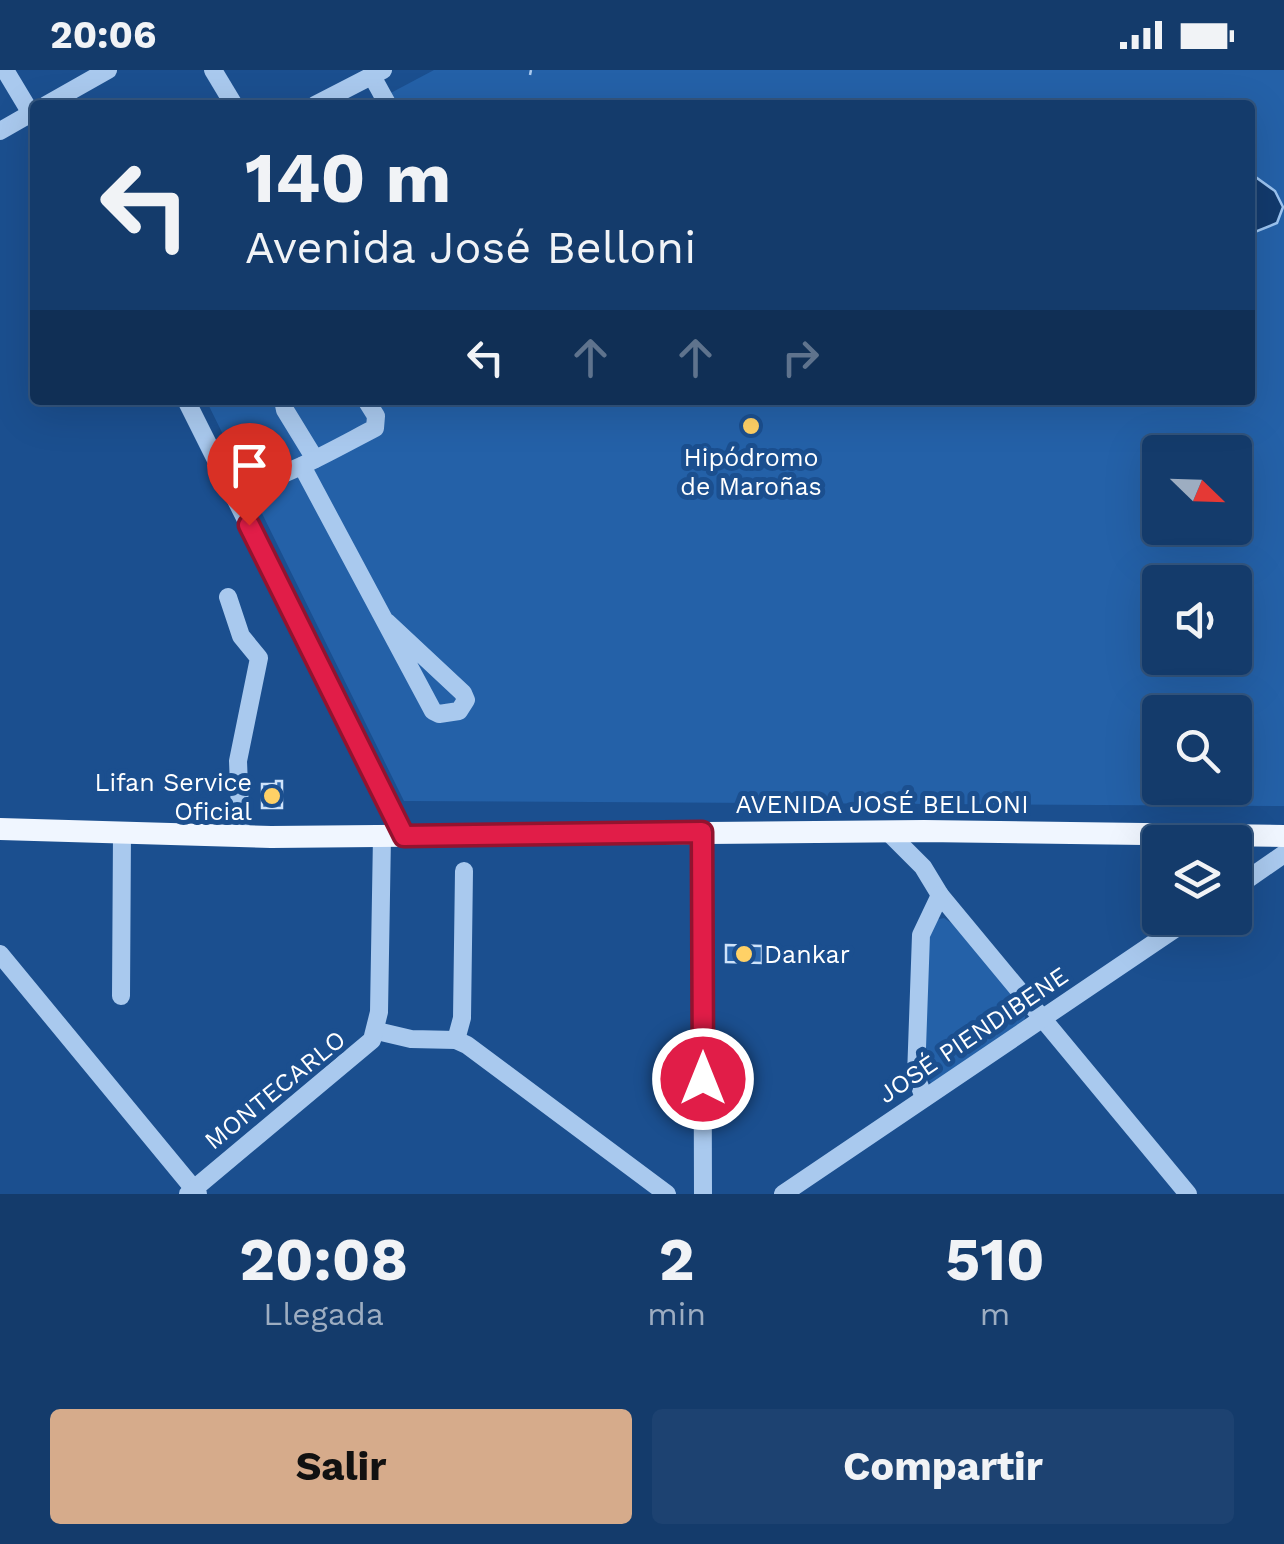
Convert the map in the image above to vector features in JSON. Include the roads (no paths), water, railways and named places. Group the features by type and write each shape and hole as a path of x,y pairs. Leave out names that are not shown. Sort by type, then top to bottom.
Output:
{"main road":[{"name":"AVENIDA JOSÉ BELLONI","path":"0,829 241,836 924,830 1284,836"}],"street":[{"path":"5,70 9,95"},
{"path":"58,100 108,70"},
{"path":"213,70 231,100"},
{"path":"326,100 378,73 386,100"},
{"path":"0,131 30,116"},
{"path":"189,405 393,836"},
{"path":"284,405 309,462 387,622 433,710 439,714 460,710 466,700 463,693 387,622"},
{"path":"232,491 265,482 375,428 376,416 369,405"},
{"path":"228,597 241,636 259,658 238,761 241,836"},
{"path":"923,868 924,830"},
{"path":"888,831 923,868 940,895 1188,1194"},
{"path":"121,996 122,832"},
{"path":"702,832 703,1194"},
{"name":"MONTECARLO","path":"193,1192 367,1048 377,1031 393,836"},
{"path":"1252,876 1284,854"},
{"path":"456,1040 462,1018 464,871"},
{"path":"924,1098 916,1076 921,935 940,895"},
{"name":"JOSÉ PIENDIBENE","path":"783,1194 1166,935"},
{"path":"0,954 193,1192"},
{"path":"377,1031 468,1044 667,1194"}],"place":[{"name":"Hipódromo de Maroñas","path":"751,426"},
{"name":"Lifan Service Oficial","path":"272,796"},
{"name":"Dankar","path":"744,954"}]}
